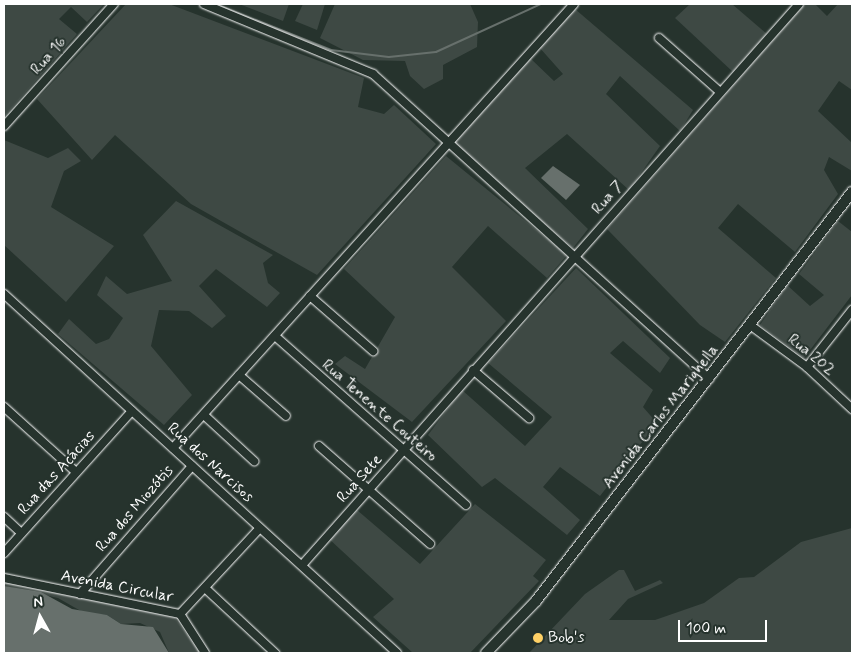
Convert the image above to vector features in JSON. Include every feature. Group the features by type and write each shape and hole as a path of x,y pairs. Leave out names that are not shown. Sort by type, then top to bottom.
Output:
{"main road":[{"name":"Avenida Carlos Marighella","path":"486,653 536,601 852,192"}],"street":[{"name":"Rua 16","path":"4,126 114,4"},
{"path":"204,4 368,70 709,379"},
{"path":"173,448 205,416 239,375 446,142 574,4"},
{"name":"Rua 7","path":"437,411 799,4"},
{"path":"659,38 720,92"},
{"name":"Rua dos Narcisos","path":"4,294 260,528 303,564 397,653"},
{"path":"310,296 373,351"},
{"path":"807,367 852,310"},
{"name":"Rua 202","path":"750,326 807,367 852,409"},
{"name":"Rua Tenente Couteiro","path":"274,336 466,505"},
{"path":"474,370 528,418"},
{"path":"239,375 286,416"},
{"path":"4,407 76,472"},
{"name":"Rua das Acácias","path":"4,553 132,411"},
{"name":"Rua Sete","path":"303,564 437,411"},
{"path":"205,416 254,460"},
{"path":"319,446 430,544"},
{"name":"Rua dos Miozótis","path":"80,594 192,466"},
{"path":"4,517 22,533"},
{"path":"180,614 260,528"},
{"name":"Avenida Circular","path":"4,578 180,614 205,653"},
{"path":"205,588 275,653"}],"shaded area":[{"path":"4,4 104,4 87,22 71,7 59,19 77,34 4,117"},
{"path":"126,4 169,4 364,78 358,107 384,114 394,105 436,144 317,275 191,204 115,135 92,160 37,99"},
{"path":"239,4 289,4 283,21"},
{"path":"303,4 325,4 317,30 295,21"},
{"path":"335,4 470,4 478,22 477,47 443,65 443,79 424,89 410,76 405,61 363,60 320,38"},
{"path":"690,4 732,4 767,34 733,72 675,18"},
{"path":"805,4 815,4 827,16 838,4 852,4 852,90 839,81 818,111 852,143 852,171 829,157 824,170 838,194 795,252 738,204 718,228 776,278 725,342 700,325 607,229"},
{"path":"575,9 693,110 680,131 620,76 606,94 660,146 629,190 567,134 525,168 588,229 573,248 453,144 529,57 554,81 563,74 539,47"},
{"path":"4,140 48,158 68,148 81,161 64,171 51,207 114,246 66,302 4,245"},
{"path":"446,156 567,255 547,278 488,226 452,267 506,321 412,422 335,364 345,356 365,369 395,317 344,269"},
{"path":"553,166 580,185 566,200 541,178"},
{"path":"176,201 273,255 263,263 268,283 280,293 267,307 216,269 199,286 226,316 212,328 189,311 159,310 151,346 192,395 164,425 58,334 69,319 96,344 109,339 123,318 97,295 106,276 127,294 172,281 143,235"},
{"path":"838,221 852,232 852,295 804,358 760,325 787,285 810,306 824,295 799,274"},
{"path":"576,268 670,358 660,373 623,341 610,353 653,390 643,407 657,423 600,496 560,467 543,487 580,520 567,535 495,478 482,487 428,435 462,390 525,446 552,417 488,363"},
{"path":"475,504 546,560 533,576 539,581 470,653 413,653 373,617 394,599 328,538 357,510 420,564"},
{"path":"852,528 852,653 529,653 585,594 619,570 624,570 635,591 660,580 663,583 628,599 609,620 655,620 704,603 739,578 754,577 801,542"},
{"path":"4,580 170,611 200,653 169,653 160,632 140,623 121,624 107,615 86,614 58,598 4,586"},
{"path":"4,586 41,592 72,609 107,615 121,624 153,627 169,653 4,653"}],"waterway":[{"path":"215,4 331,50 389,57 436,52 541,4"}],"place":[{"name":"Bob's","path":"538,638"}]}
